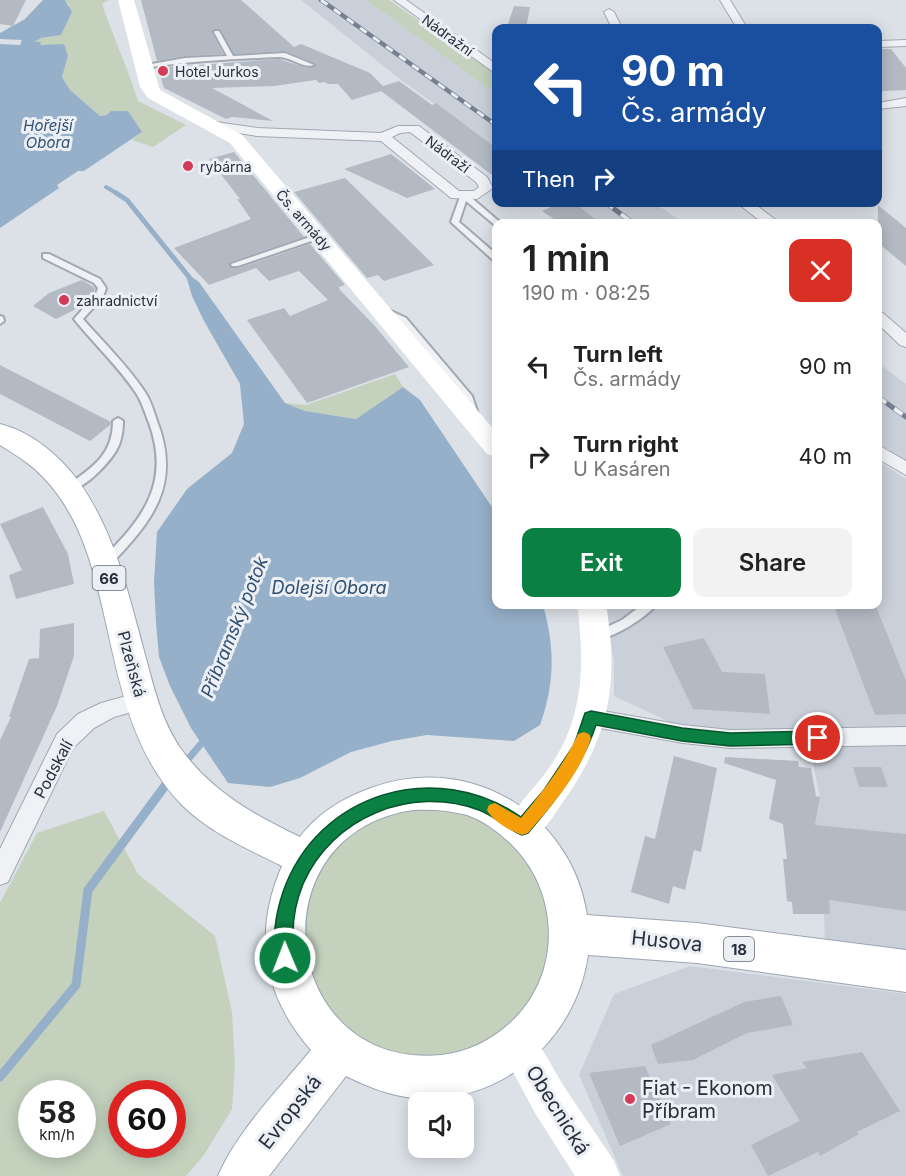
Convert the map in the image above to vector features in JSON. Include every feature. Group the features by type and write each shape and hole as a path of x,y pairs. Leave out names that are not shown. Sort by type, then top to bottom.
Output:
{"main road":[{"name":"Plzeňská","path":"0,433 44,461 69,488 89,522 105,563 141,701 166,756 193,791 232,822 307,859"},
{"path":"433,794 473,801 502,814 522,828 540,845 554,866 564,889 570,914 571,934 565,975 546,1013 505,1054 469,1070 442,1075 415,1077 388,1072 363,1063 340,1049 320,1030 303,1008 291,984 285,958 284,932 287,906 295,882 307,859 323,839 349,819 385,801 409,795 433,794"},
{"name":"Husova","path":"571,934 621,936 768,952 906,971"},
{"name":"Evropská","path":"241,1176 277,1126 340,1049"}],"street":[{"name":"Čs. armády","path":"126,0 149,87 154,94 236,139 492,443"},
{"name":"Nádražní","path":"399,0 492,66"},
{"path":"725,0 740,24"},
{"path":"609,12 614,24"},
{"path":"882,44 906,43"},
{"path":"882,105 906,102"},
{"name":"Nádraží","path":"216,126 245,131 384,137 456,195 464,196 482,192 486,188 484,183 415,129 401,128 384,137"},
{"name":"Nádraží","path":"251,157 253,150 261,142 295,133"},
{"path":"749,207 767,219"},
{"path":"882,320 906,342"},
{"path":"882,454 906,469"},
{"path":"522,828 550,795 580,748 591,718 599,670 598,636 592,609"},
{"name":"Podskalí","path":"0,874 65,741 86,721 109,709 141,701"},
{"path":"591,718 682,734 730,739 906,736"},
{"name":"Obecnická","path":"517,1044 549,1099 599,1176"}],"lane":[{"path":"216,32 230,57"},
{"path":"144,66 230,57 285,55 311,65"},
{"name":"Nádraží","path":"492,254 455,222 464,196 493,219"},
{"path":"235,264 319,237"},
{"path":"46,256 97,281 102,288 100,295 78,319 140,390 160,434 165,461 161,482 141,524 125,544 105,563"},
{"path":"69,488 96,470 112,452 119,433 118,421"},
{"path":"598,636 626,623 645,609"}],"shaded area":[{"path":"301,0 366,0 492,91 492,145 401,80"},
{"path":"579,207 660,207 678,219 596,219"},
{"path":"882,366 906,384 906,460 882,445"},
{"path":"882,464 906,479 906,732 693,733 614,696 614,663 603,609 882,609"},
{"path":"906,734 906,960 825,945 824,914 813,835 820,797 807,735"},
{"path":"690,966 906,994 906,1176 623,1176 579,1075 614,994"}],"green space":[{"path":"65,0 109,0 102,4 138,101 186,125 153,147 132,140 142,132 107,115 100,116 70,90 62,77 68,57 33,43 35,39 61,35 69,5"},
{"path":"366,0 389,0 492,71 492,91"},
{"path":"395,374 403,387 356,419 305,411 285,403 306,405"},
{"path":"427,807 452,810 475,817 497,828 516,844 532,863 543,885 550,908 553,933 550,958 543,981 532,1003 516,1022 497,1038 475,1049 452,1056 427,1059 402,1056 379,1049 357,1038 338,1022 322,1003 311,981 304,958 301,933 304,908 311,885 322,863 338,844 357,828 379,817 402,810"},
{"path":"104,811 138,874 215,936 232,1012 235,1065 232,1109 204,1155 186,1176 0,1176 0,903 37,833"}],"water":[{"name":"Hořejší Obora","path":"43,0 65,0 72,12 61,35 41,38 34,42 41,42 40,45 64,44 68,56 62,77 70,90 100,116 107,115 111,111 128,111 142,132 84,171 78,171 57,185 59,188 0,228 0,44 20,45 22,40 0,39 0,33 25,19"},
{"name":"Dolejší Obora","path":"185,272 199,282 285,403 305,411 356,419 403,387 420,400 492,507 492,609 544,609 550,636 552,665 545,710 540,725 514,741 427,735 392,741 351,752 300,778 270,787 228,783 191,728 170,686 159,657 156,623 154,582 157,532 187,489 232,453 244,424 240,384 192,296"}],"building":[{"path":"0,0 26,0 13,26 0,24"},
{"path":"141,0 241,0 294,47 301,44 370,73 383,86 399,81 432,105 436,103 492,145 492,175 381,91 352,100 338,84 319,83 316,80 274,86 212,88 273,121 232,117 226,119 164,88 158,68 279,59 306,68 314,67 316,64 285,51 234,54 219,29 212,32 223,54 185,56 157,61"},
{"path":"514,6 530,7 527,24 508,24"},
{"path":"882,49 891,49 906,68 906,90 882,91"},
{"path":"234,152 304,237 230,262 230,267 239,268 310,244 345,285 339,287 340,290 374,325 409,367 307,403 247,320 284,308 290,316 328,300 299,271 269,281 256,268 209,285 174,248 251,219 237,199 240,199 209,159"},
{"path":"391,154 435,189 407,198 344,169"},
{"path":"345,178 434,265 384,281 378,275 367,278 294,192"},
{"path":"551,207 580,207 595,219 554,219 542,211"},
{"path":"878,207 880,207 906,228 906,266 882,246 882,219 878,219"},
{"name":"zahradnictví","path":"82,280 95,288 93,294 78,308 56,319 33,306 49,293"},
{"path":"0,365 111,422 110,425 90,441 0,394"},
{"path":"43,507 68,554 74,584 16,599 9,575 22,570 0,524"},
{"path":"835,609 877,609 906,681 906,714 875,715"},
{"path":"74,623 74,656 57,706 0,832 0,740 11,717 9,717 29,659 39,658 40,629"},
{"path":"704,638 722,672 765,674 770,714 693,709 663,647"},
{"path":"674,756 717,768 701,852 694,850 685,890 673,886 669,904 631,892 645,836 655,839"},
{"path":"725,757 798,761 799,767 811,768 816,796 820,797 815,825 906,834 906,911 829,900 830,914 793,914 792,902 787,901 783,859 787,859 783,824 769,819 776,780 724,763"},
{"path":"853,767 881,767 888,787 859,787"},
{"path":"781,996 793,1025 747,1033 693,1060 658,1064 651,1045 744,1002"},
{"path":"862,1052 900,1111 857,1132 859,1134 820,1156 818,1152 768,1176 751,1145 800,1121 772,1075 807,1068 802,1062"},
{"name":"Fiat - Ekonom Příbram","path":"645,1066 671,1124 620,1146 589,1073"}],"waterway":[{"name":"Příbramský potok","path":"106,187 118,194"},
{"name":"Příbramský potok","path":"116,193 127,200 189,277"},
{"name":"Příbramský potok","path":"184,764 206,738"},
{"name":"Příbramský potok","path":"0,1077 76,985 88,890 170,779"}],"railway":[{"path":"321,0 492,122"},
{"path":"612,207 627,219"},
{"path":"882,400 906,417"}],"slow traffic":[{"path":"495,810 522,828 550,795 584,738"}],"place":[{"name":"Hotel Jurkos","path":"163,71"},
{"name":"rybárna","path":"188,166"},
{"name":"zahradnictví","path":"64,300"},
{"name":"Fiat - Ekonom Příbram","path":"630,1099"}],"route":[{"path":"285,958 284,932 287,906 295,882 307,859 323,839 342,823 363,810 409,795 445,795 481,803 522,828 550,795 580,748 591,718 682,734 730,739 818,738"}]}
